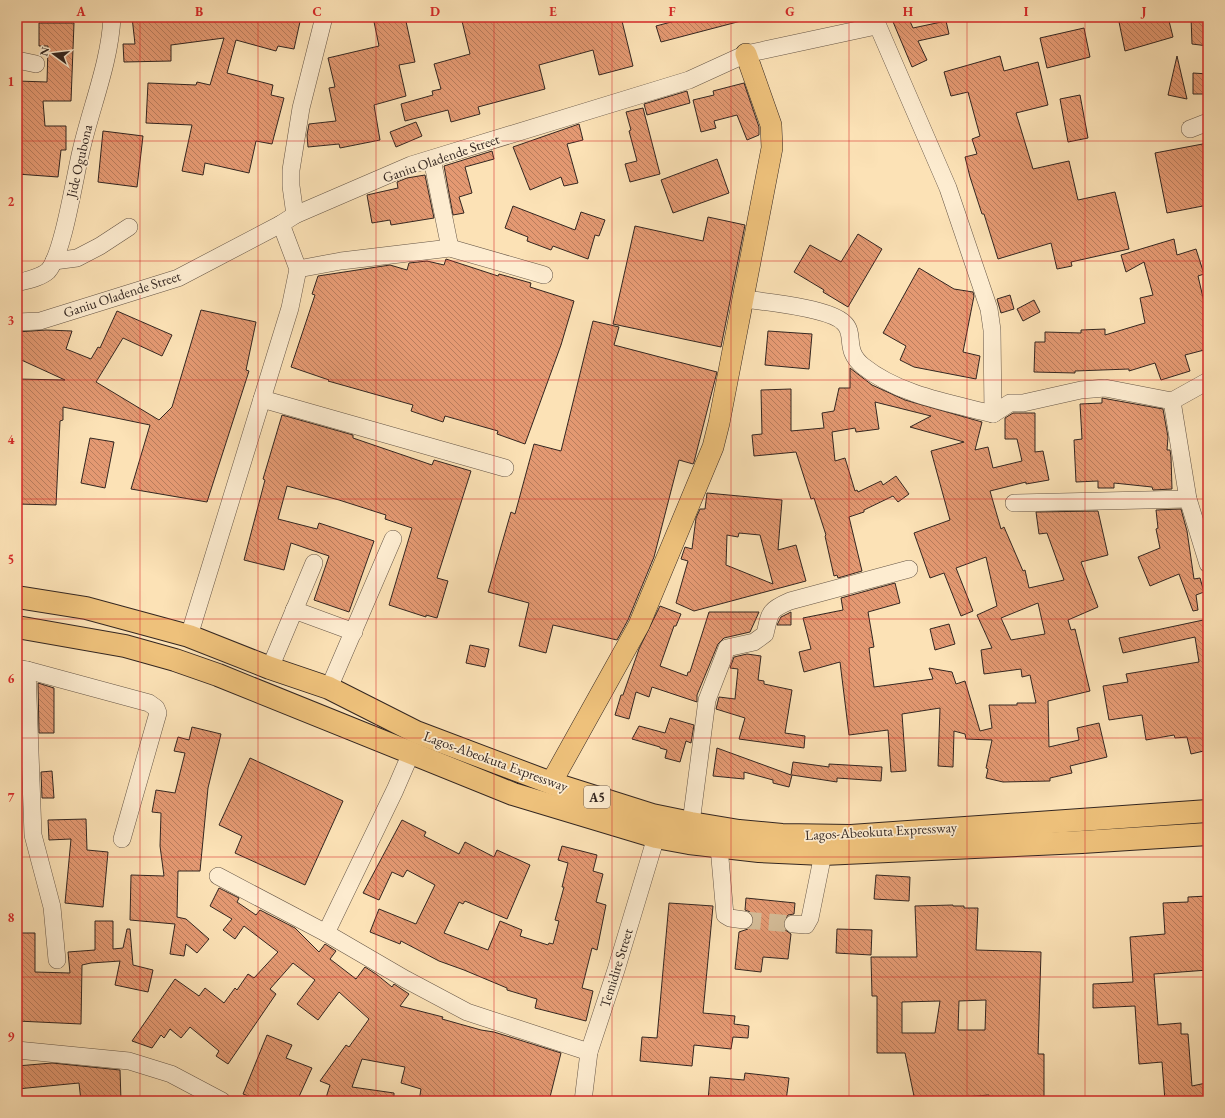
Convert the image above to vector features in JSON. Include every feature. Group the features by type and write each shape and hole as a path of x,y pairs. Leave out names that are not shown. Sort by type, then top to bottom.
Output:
{"highway":[{"name":"Lagos-Abeokuta Expressway","path":"17,597 86,608 189,636 270,668 329,688 416,732 551,782 652,815 691,823 739,831 782,835 851,836 1208,811"},
{"name":"Lagos-Abeokuta Expressway","path":"17,627 124,646 175,660 218,675 513,794 656,837 719,848 823,854 1059,843 1208,834"}],"main road":[{"path":"551,782 639,625 713,447 744,299 772,148 771,125 746,54"}],"street":[{"name":"Jide Ogubona","path":"17,283 38,277 48,271 54,261 63,233 81,149 106,58 112,32 112,17"},
{"path":"189,636 290,308 298,269 288,220 292,170 301,108 324,17"},
{"path":"875,21 948,188 989,309 992,330 993,414"},
{"name":"Ganiu Oladende Street","path":"17,322 40,320 178,278 288,220 411,165 689,80 746,54 875,21"},
{"path":"17,60 36,64"},
{"path":"1190,129 1208,122"},
{"path":"432,159 450,248"},
{"path":"54,261 77,258 100,246 129,227"},
{"path":"298,269 341,261 450,248 544,275"},
{"path":"744,299 823,313 844,323 849,332 851,354 863,366 892,383 922,395 993,414 1010,403 1023,403 1081,390 1104,388 1172,401 1208,381"},
{"path":"262,399 505,468"},
{"path":"1172,401 1188,499 1208,564"},
{"path":"1014,503 1188,499"},
{"path":"329,688 393,539"},
{"path":"270,668 314,563"},
{"path":"691,823 707,700 727,648 754,642 765,634 769,618 775,607 790,601 909,569"},
{"path":"294,610 354,632"},
{"path":"57,960 52,907 33,835 22,669 150,702 156,708 158,713 122,839"},
{"path":"326,932 395,790 411,753"},
{"name":"Temidire Street","path":"584,1101 589,1052 616,970 656,837"},
{"path":"719,848 725,915 730,918 744,920"},
{"path":"793,924 806,925 810,918 823,854"},
{"path":"218,876 326,932 405,979 467,1012 589,1052"},
{"path":"17,1050 129,1061 171,1074 222,1101"}],"building":[{"path":"132,17 251,17 263,20 264,17 301,17 294,49 278,46 276,51 236,40 227,73 273,85 271,95 284,98 272,144 256,141 249,173 205,163 203,175 182,171 192,125 146,123 148,83 196,85 197,82 210,85 224,38 171,45 171,61 124,62 123,44 135,44"},
{"path":"373,17 405,17 415,62 399,65 406,96 374,105 380,140 340,148 339,144 308,147 307,135 309,124 336,121 329,88 335,87 328,58 379,46"},
{"path":"461,17 621,17 633,66 599,75 593,50 539,65 545,89 478,107 480,114 451,122 448,110 405,121 401,104 433,95 432,91 441,89 434,64 470,54"},
{"path":"690,17 740,17 741,21 661,42 656,26"},
{"path":"891,17 908,17 913,28 946,21 949,34 918,41 927,60 912,67"},
{"path":"1118,17 1168,17 1173,37 1125,51"},
{"path":"1191,17 1208,17 1208,46 1192,44"},
{"path":"39,23 74,23 71,101 43,101 45,126 66,126 66,150 61,150 58,177 17,174 17,81 47,82 48,46 39,46"},
{"path":"1084,28 1090,57 1047,68 1040,38"},
{"path":"1000,56 1004,71 1038,62 1048,105 1016,113 1033,169 1069,161 1078,200 1115,192 1129,249 1071,262 1072,266 1057,269 1051,243 998,259 984,214 982,214 970,177 965,157 977,154 972,139 980,136 968,92 951,96 944,72"},
{"path":"1177,56 1187,99 1168,95"},
{"path":"1193,73 1208,74 1208,94 1193,94"},
{"path":"744,83 759,127 759,135 747,140 737,115 714,121 716,128 701,132 693,100 714,95 713,91"},
{"path":"687,91 690,103 647,115 644,104"},
{"path":"1080,95 1088,138 1068,142 1060,99"},
{"path":"643,108 660,174 630,182 625,164 637,161 629,131 631,130 626,112"},
{"path":"416,122 422,136 396,147 390,132"},
{"path":"579,124 583,140 567,144 578,183 564,186 561,177 530,190 513,147"},
{"path":"103,131 143,136 137,187 98,182"},
{"path":"1208,143 1208,205 1167,213 1155,153"},
{"path":"492,151 494,159 465,167 472,193 459,197 464,213 453,215 444,166"},
{"path":"717,159 729,193 673,213 661,180"},
{"path":"425,175 434,218 391,225 390,220 372,223 367,195 398,188 397,182 407,178"},
{"path":"513,206 575,230 581,212 605,220 599,236 595,235 588,259 553,246 551,250 527,241 528,237 505,228"},
{"path":"708,217 745,225 721,347 613,324 635,226 703,241"},
{"path":"858,234 882,249 848,307 823,292 824,290 794,272 810,245 841,262"},
{"path":"1174,239 1177,255 1196,249 1204,274 1198,276 1208,319 1208,349 1185,355 1190,371 1161,380 1155,363 1129,371 1129,369 1075,371 1075,373 1034,372 1035,342 1045,342 1045,332 1081,333 1081,330 1105,329 1105,335 1145,323 1140,298 1153,295 1144,262 1126,272 1121,255"},
{"path":"446,259 498,276 499,274 531,283 530,287 574,301 561,345 525,444 497,434 498,431 445,416 443,422 411,411 413,405 328,381 329,380 291,367 315,295 312,294 318,276 390,265 407,270 409,263 427,261 444,265"},
{"path":"919,268 954,289 973,292 974,296 963,352 980,356 976,379 914,367 900,360 906,346 883,333"},
{"path":"1010,295 1014,309 1001,313 997,299"},
{"path":"1034,300 1040,312 1023,321 1017,309"},
{"path":"201,310 256,322 246,370 249,371 207,502 131,489 150,425 63,407 63,420 60,421 56,505 17,504 19,420 17,420 17,379 65,380 17,358 17,332 46,330 72,331 66,349 91,359 98,347 100,348 117,311 172,335 162,356 123,338 96,382 159,420 172,407"},
{"path":"593,321 619,327 614,345 717,372 694,462 693,464 679,460 654,557 628,620 617,640 553,625 546,653 519,646 529,603 488,592 511,512 515,514 534,444 561,451"},
{"path":"768,331 812,334 809,369 765,365"},
{"path":"850,368 872,385 905,400 982,422 975,450 988,447 993,468 1022,461 1017,439 1005,439 1005,418 1013,413 1035,413 1035,452 1043,451 1049,480 1026,484 1026,482 990,491 1001,529 1004,527 1023,571 1025,570 1029,588 1064,580 1047,533 1039,534 1036,512 1098,511 1108,555 1081,562 1098,607 1068,620 1071,630 1075,629 1090,691 1048,701 1049,747 1079,740 1077,728 1099,723 1107,757 1070,766 1072,773 1050,778 1050,781 1003,782 986,778 988,769 986,768 992,740 966,739 965,734 954,731 953,767 938,766 940,708 902,714 906,771 891,772 888,730 849,735 840,662 804,672 799,652 811,649 803,618 843,610 841,598 895,583 900,603 868,612 874,647 869,648 874,687 933,679 929,668 952,672 956,684 965,681 980,731 992,728 989,705 1036,703 1030,675 1022,677 1021,669 984,674 981,650 992,648 977,615 997,606 986,557 956,568 973,611 961,616 944,573 930,578 914,533 950,520 931,451 964,442 910,427 931,416 875,402 879,429 856,432 855,428 832,432 835,461 845,458 855,491 857,490 858,492 881,481 883,485 896,476 909,494 898,502 893,496 864,510 864,512 849,517 862,571 838,578 837,575 834,576 826,535 814,498 811,499 796,452 754,456 752,435 762,434 761,390 791,389 791,431 824,428 822,413 834,411 839,388 850,388","holes":["1038,603 1045,634 1011,640 1001,618"]},
{"path":"1102,398 1163,409 1168,437 1167,450 1170,450 1171,457 1172,489 1153,490 1152,487 1114,483 1114,488 1098,488 1098,481 1076,482 1074,440 1082,439 1080,404 1102,403"},
{"path":"282,415 353,435 353,438 432,465 434,460 471,471 437,578 448,581 437,618 426,615 426,617 389,605 412,528 385,519 386,515 339,500 287,486 278,519 317,529 319,523 374,541 349,612 314,600 329,556 291,543 284,570 244,560 265,480 263,479"},
{"path":"90,438 114,442 105,488 81,483"},
{"path":"707,493 782,500 778,550 796,545 806,581 694,611 676,603 688,561 681,559 685,547 692,549 696,518 700,509 705,509","holes":["739,533 760,535 773,584 726,565 727,535 738,537"]},
{"path":"1181,509 1187,531 1194,579 1200,578 1204,592 1196,595 1198,610 1193,611 1179,574 1150,586 1138,557 1160,548 1156,529 1158,528 1156,510"},
{"path":"660,606 681,614 676,626 674,626 660,666 687,676 688,672 690,672 709,612 759,612 750,632 724,638 718,644 697,695 697,702 652,687 649,697 636,692 629,719 615,715 639,649"},
{"path":"791,612 791,625 777,625 781,617"},
{"path":"1208,619 1208,750 1191,754 1187,737 1175,738 1174,735 1146,740 1142,715 1109,720 1103,686 1128,682 1126,674 1199,662 1195,637 1123,653 1119,638"},
{"path":"949,624 955,644 935,650 930,629"},
{"path":"470,645 489,649 485,667 466,663"},
{"path":"747,654 761,656 758,680 764,681 764,684 792,690 785,733 805,736 804,748 739,739 745,718 716,709 719,697 735,699 738,669 730,668 734,657"},
{"path":"38,683 54,688 54,733 39,733"},
{"path":"670,718 694,725 691,743 686,741 680,762 665,758 667,750 632,739 639,726 665,733"},
{"path":"192,727 221,734 208,788 200,871 178,871 177,917 186,919 209,939 197,953 186,944 184,956 170,954 175,924 130,920 131,875 164,876 160,846 161,813 152,812 156,790 175,793 185,753 174,751 178,737 189,740"},
{"path":"717,748 791,775 793,762 829,767 829,764 882,767 881,781 837,778 837,782 792,775 789,787 773,783 773,780 744,772 744,779 713,776"},
{"path":"250,758 343,801 305,885 235,853 242,836 219,825"},
{"path":"52,771 54,798 42,798 41,772"},
{"path":"86,819 87,850 108,852 103,907 65,903 71,839 49,840 48,820"},
{"path":"402,820 426,832 424,836 459,854 465,842 494,857 497,850 530,865 507,919 465,901 463,904 459,902 444,933 488,950 500,921 522,930 520,936 548,945 549,943 553,944 559,921 555,920 564,887 562,887 568,863 558,860 562,846 597,855 593,871 603,874 596,902 606,905 597,950 592,948 582,988 593,991 586,1021 535,1008 537,999 507,990 507,988 439,961 401,941 400,944 370,932 379,909 416,924 435,885 407,870 403,877 392,872 379,900 363,893"},
{"path":"876,875 910,877 909,901 874,899"},
{"path":"219,888 239,898 237,902 256,915 260,910 295,928 319,952 325,944 336,951 330,959 356,979 365,967 392,987 394,984 409,994 400,1006 443,1017 442,1019 481,1030 494,1032 561,1053 549,1101 419,1101 421,1089 401,1083 405,1067 362,1059 352,1087 394,1093 394,1101 325,1101 330,1085 320,1081 346,1045 349,1047 369,1019 339,992 318,1020 297,1004 315,980 293,963 270,989 276,994 228,1064 216,1056 219,1051 190,1027 181,1038 170,1029 164,1038 161,1035 152,1048 132,1041 175,979 199,996 205,988 224,1003 235,988 237,990 248,974 254,978 278,952 244,926 235,939 223,930 232,919 210,906"},
{"path":"1208,896 1208,970 1154,974 1158,1025 1181,1023 1181,1034 1188,1034 1192,1086 1206,1083 1208,1098 1193,1101 1165,1101 1162,1062 1139,1064 1135,1006 1093,1008 1093,984 1133,982 1130,937 1165,934 1163,903 1188,902 1188,897"},
{"path":"746,898 795,903 794,914 788,915 783,923 784,929 791,934 788,959 763,957 761,972 735,969 739,932 748,929 754,922 750,912 745,910"},
{"path":"669,903 713,906 703,1013 735,1016 734,1024 749,1026 748,1038 733,1037 731,1049 694,1045 692,1066 640,1061 642,1037 657,1038"},
{"path":"953,905 964,906 964,908 978,908 976,950 1041,952 1038,1054 1044,1054 1044,1101 989,1101 989,1095 915,1101 905,1053 877,1053 877,996 872,996 871,957 917,957 915,906","holes":["986,1000 985,1030 958,1030 959,1001","940,1001 935,1033 902,1033 902,1002"]},
{"path":"95,921 113,921 113,949 123,948 127,929 130,929 133,965 153,970 148,992 115,985 120,961 91,963 82,965 81,1024 17,1021 17,933 35,933 35,972 70,973 68,952 95,950"},
{"path":"837,929 872,930 871,955 836,953"},
{"path":"267,1035 292,1045 286,1058 312,1068 297,1101 261,1101 243,1094"},
{"path":"52,1063 120,1070 121,1101 81,1101 79,1083 17,1089 17,1066"},
{"path":"745,1073 789,1078 786,1101 708,1101 710,1077 744,1080"}],"tunnel":[{"path":"744,920 793,924"}]}
